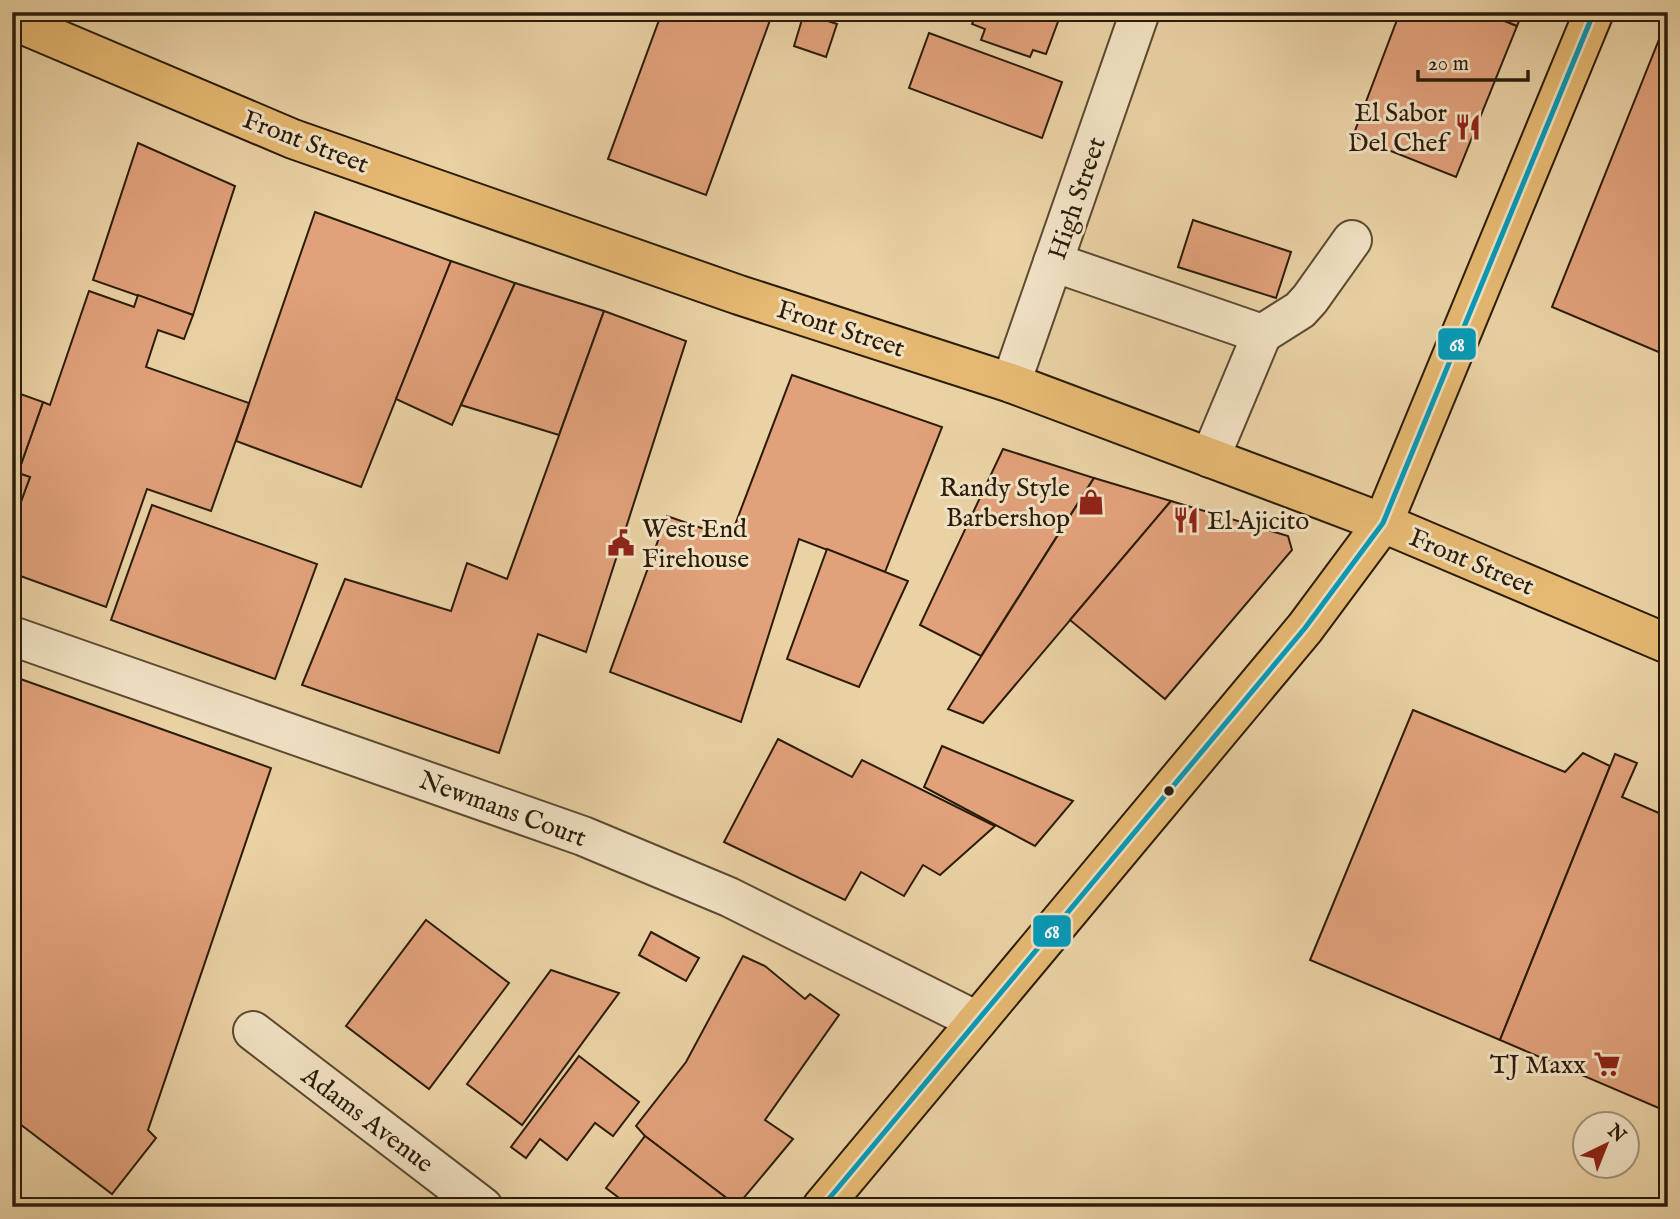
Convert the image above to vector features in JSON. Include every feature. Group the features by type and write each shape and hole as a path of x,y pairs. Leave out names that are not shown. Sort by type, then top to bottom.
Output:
{"main road":[{"path":"822,1207 1305,628 1383,523 1594,12"},
{"name":"Front Street","path":"12,20 293,139 739,295 1011,383 1383,523 1668,644"}],"street":[{"name":"High Street","path":"1011,383 1140,12"},
{"path":"1210,458 1262,334 1300,310 1352,240"},
{"path":"1054,262 1262,334"},
{"name":"Newmans Court","path":"12,636 583,836 729,897 977,1021"},
{"name":"Adams Avenue","path":"253,1031 483,1207"}],"building":[{"path":"662,12 773,12 706,195 608,159"},
{"path":"977,12 1047,12 1046,15 1059,19 1046,54 1033,50 1030,57 981,40 985,29 972,24"},
{"path":"1400,12 1483,12 1517,26 1456,177 1353,136"},
{"path":"1483,12 1523,12 1517,26"},
{"path":"804,13 837,24 826,57 794,46"},
{"path":"1668,17 1668,356 1552,307"},
{"path":"929,33 1062,82 1042,138 909,88"},
{"path":"138,143 235,186 193,315 93,280"},
{"path":"315,212 451,261 361,487 236,441"},
{"path":"1193,220 1291,252 1276,298 1178,267"},
{"path":"451,261 515,283 452,425 396,399"},
{"path":"515,283 604,311 559,435 461,405"},
{"path":"89,291 134,307 138,295 193,315 184,339 158,330 146,367 249,403 211,511 147,489 106,607 12,573 12,523 30,477 18,473 43,402 50,405"},
{"path":"604,311 686,341 586,652 538,634 499,753 302,685 345,579 451,611 467,563 507,579"},
{"path":"792,375 942,427 885,572 799,539 741,722 610,672 667,516 730,538"},
{"path":"12,391 43,402 18,473 30,477 13,524"},
{"path":"1003,449 1094,478 981,656 920,625"},
{"path":"1094,478 1171,501 983,723 948,709"},
{"path":"1171,501 1288,536 1292,550 1165,699 1070,620"},
{"path":"152,505 317,564 275,679 111,620"},
{"path":"827,549 908,581 859,687 787,659"},
{"path":"12,676 271,768 148,1130 156,1138 112,1194 12,1118"},
{"path":"1413,710 1565,772 1583,753 1610,766 1500,1040 1310,960"},
{"path":"778,739 852,777 862,760 995,826 940,875 923,865 904,896 861,872 845,900 724,842"},
{"path":"942,746 1073,801 1035,846 924,787"},
{"path":"1615,754 1637,763 1622,797 1668,817 1668,1112 1500,1040"},
{"path":"426,920 509,983 429,1089 346,1026"},
{"path":"651,932 699,958 686,981 639,955"},
{"path":"743,956 765,966 805,999 810,994 839,1015 765,1120 793,1139 737,1206 645,1136 636,1126 686,1062"},
{"path":"551,970 619,993 522,1125 467,1084"},
{"path":"579,1056 639,1102 613,1136 595,1123 567,1160 540,1139 526,1158 511,1147"},
{"path":"645,1136 737,1206 631,1207 606,1188"}],"transit line":[{"name":"68","path":"822,1207 1305,628 1383,523 1594,12"}],"place":[{"name":"El Sabor Del Chef","path":"1468,127"},
{"name":"Randy Style Barbershop","path":"1091,502"},
{"name":"El Ajicito","path":"1186,520"},
{"name":"West End Firehouse","path":"621,543"},
{"name":"TJ Maxx","path":"1607,1064"}]}
